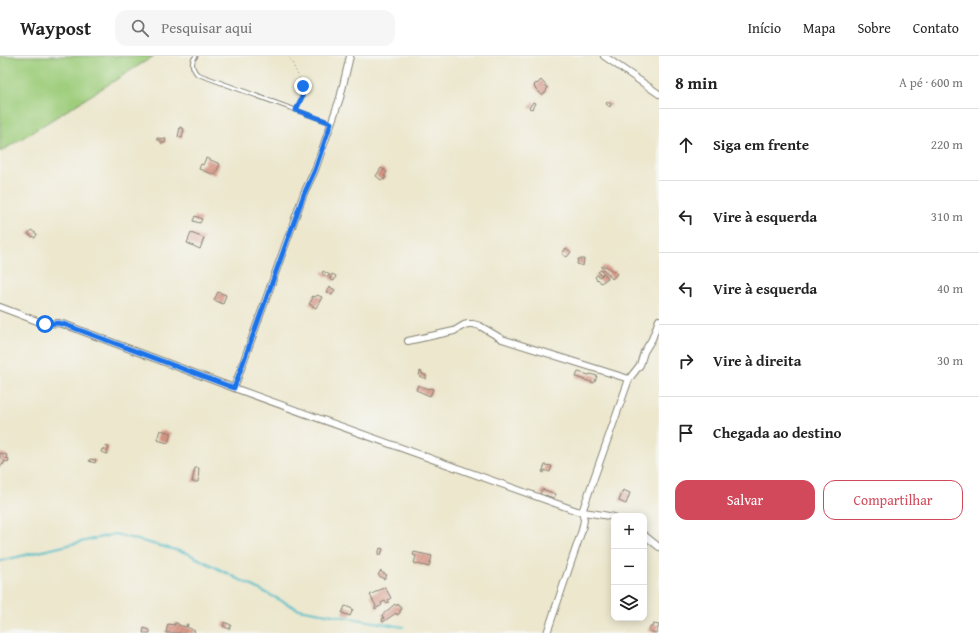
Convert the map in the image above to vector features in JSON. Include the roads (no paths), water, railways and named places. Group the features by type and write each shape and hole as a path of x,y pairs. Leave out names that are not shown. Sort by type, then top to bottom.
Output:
{"street":[{"path":"234,388 304,194 315,170 341,95 350,56"},
{"path":"604,56 659,94"},
{"path":"0,307 45,324 58,323 66,325 234,388 582,512 611,516"},
{"path":"546,633 582,530 584,520 582,512 629,379 640,365 644,352 652,339 659,320"},
{"path":"408,340 454,331 464,325 473,324 480,326 502,339 629,379"},
{"path":"647,537 659,547"}],"lane":[{"path":"196,56 193,59 192,64 197,74 331,123"}],"waterway":[{"path":"0,561 115,534 187,553 298,609 403,627"}]}
